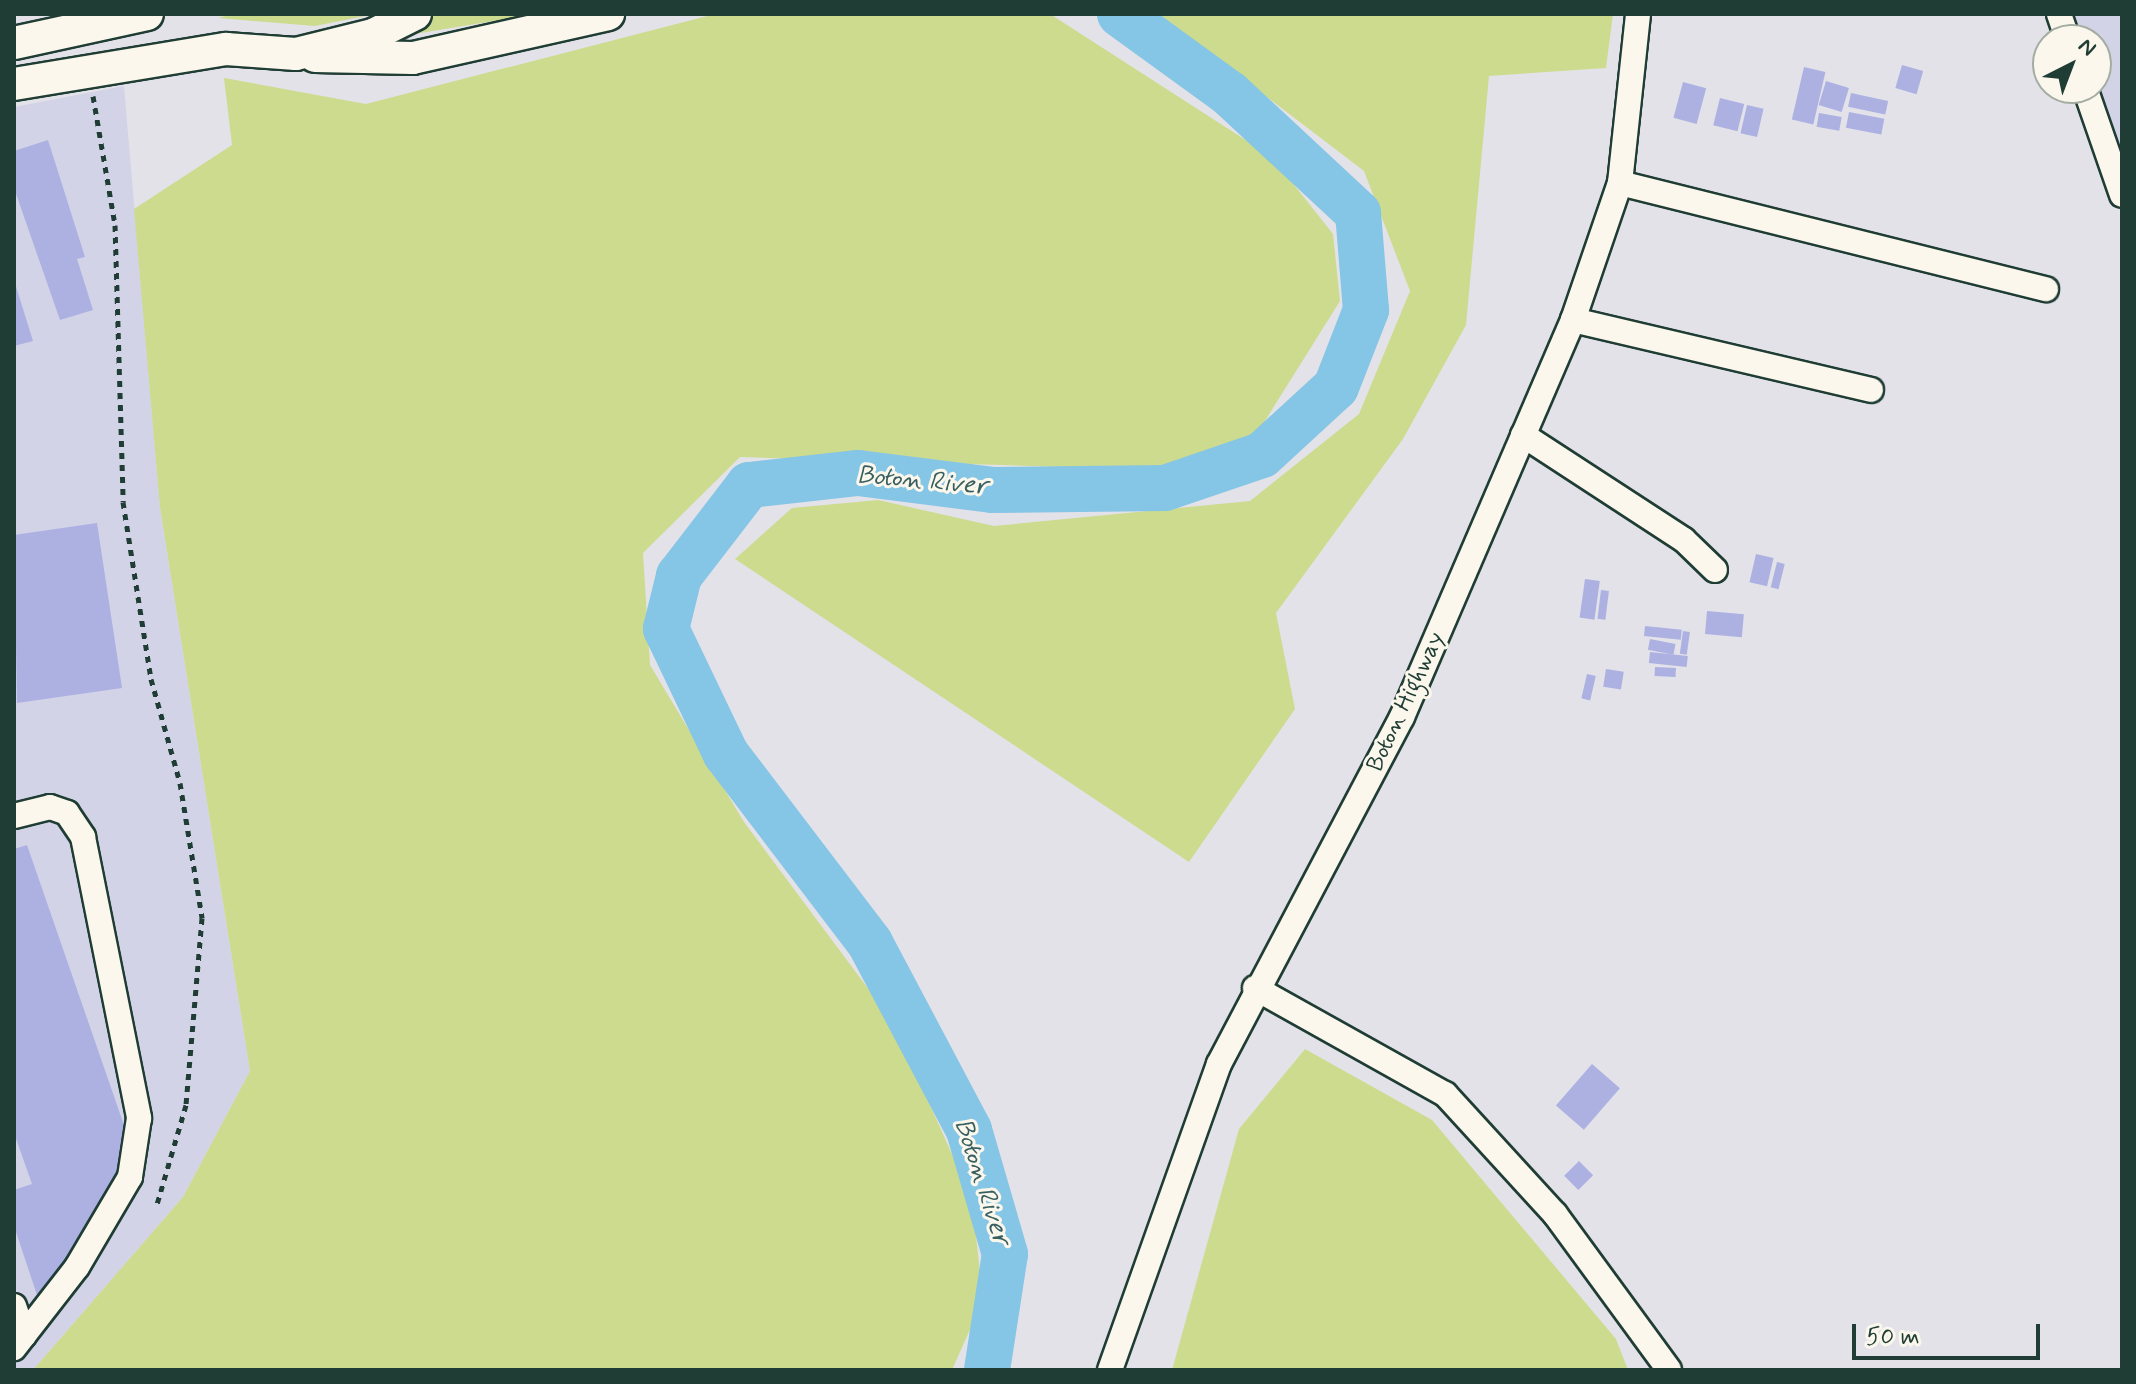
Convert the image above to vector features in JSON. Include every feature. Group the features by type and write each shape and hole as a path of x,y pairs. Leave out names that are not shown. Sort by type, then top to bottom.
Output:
{"main road":[{"path":"14,43 147,14"},
{"path":"296,54 373,35 415,14"},
{"path":"14,84 83,68 226,49 413,58 608,14"}],"street":[{"name":"Boton Highway","path":"1110,1370 1219,1064 1255,988 1402,717 1573,320 1620,183 1638,14"},
{"path":"2091,104 2122,195"},
{"path":"1620,183 2046,289"},
{"path":"1573,320 1871,390"},
{"path":"1523,435 1684,540 1715,570"},
{"path":"14,816 50,807 67,813 83,837 139,1118 130,1177 77,1267 19,1342"},
{"path":"1255,988 1445,1094 1555,1214 1669,1370"},
{"path":"14,1306 19,1342"}],"path":[{"path":"83,68 112,197 123,502 151,679 180,783 202,918 186,1105 157,1204"}],"shaded area":[{"path":"2071,14 2122,14 2122,168 2101,104 2112,104 2112,24 2074,24"},
{"path":"124,86 160,508 250,1071 183,1197 33,1370 14,1370 14,107"}],"green space":[{"path":"234,14 375,14 315,26 218,18"},
{"path":"428,14 535,14 372,41"},
{"path":"715,14 1050,14 1272,157 1333,234 1340,301 1253,440 1160,470 740,457 643,553 650,665 744,822 893,1022 972,1199 983,1300 952,1370 33,1370 183,1197 250,1071 160,508 134,209 232,145 224,78 366,104"},
{"path":"1158,14 1613,14 1606,68 1489,76 1466,325 1403,439 1276,613 1295,709 1189,862 735,559 792,508 878,500 994,526 1250,501 1359,414 1410,291 1364,171"},
{"path":"1305,1049 1432,1120 1616,1339 1628,1370 1172,1370 1239,1129"}],"building":[{"path":"1902,65 1923,71 1917,94 1895,88"},
{"path":"1804,67 1825,72 1813,125 1792,120"},
{"path":"1826,81 1849,88 1842,112 1819,105"},
{"path":"1683,82 1706,88 1697,124 1673,118"},
{"path":"1851,93 1888,101 1885,115 1848,107"},
{"path":"1720,98 1744,104 1737,131 1713,125"},
{"path":"1747,105 1764,109 1757,137 1740,133"},
{"path":"1849,112 1884,119 1881,135 1846,128"},
{"path":"1819,113 1842,117 1839,131 1817,127"},
{"path":"48,140 85,257 77,259 93,310 60,320 14,188 14,151"},
{"path":"14,280 33,341 14,346"},
{"path":"97,523 122,688 17,703 14,535"},
{"path":"1756,554 1774,558 1767,586 1749,582"},
{"path":"1777,562 1785,564 1778,589 1771,587"},
{"path":"1585,579 1600,581 1594,620 1580,618"},
{"path":"1601,590 1609,591 1605,620 1597,619"},
{"path":"1707,611 1744,614 1742,637 1705,634"},
{"path":"1645,626 1682,630 1681,640 1644,636"},
{"path":"1683,631 1690,632 1687,655 1680,654"},
{"path":"1650,639 1676,644 1673,655 1648,650"},
{"path":"1650,652 1688,656 1687,667 1649,663"},
{"path":"1655,667 1676,668 1676,677 1655,676"},
{"path":"1606,669 1624,672 1621,690 1603,687"},
{"path":"1587,674 1596,676 1590,700 1581,698"},
{"path":"27,845 135,1157 40,1304 14,1226 14,1190 32,1184 14,1133 14,849"},
{"path":"1592,1064 1620,1088 1584,1130 1556,1106"},
{"path":"1579,1161 1593,1175 1578,1190 1564,1176"}],"waterway":[{"name":"Boton River","path":"987,1370 1005,1254 969,1130 870,943 726,754 666,629 679,576 749,485 858,473 992,490 1165,488 1262,455 1336,387 1366,310 1358,213 1230,94 1120,14"}]}
